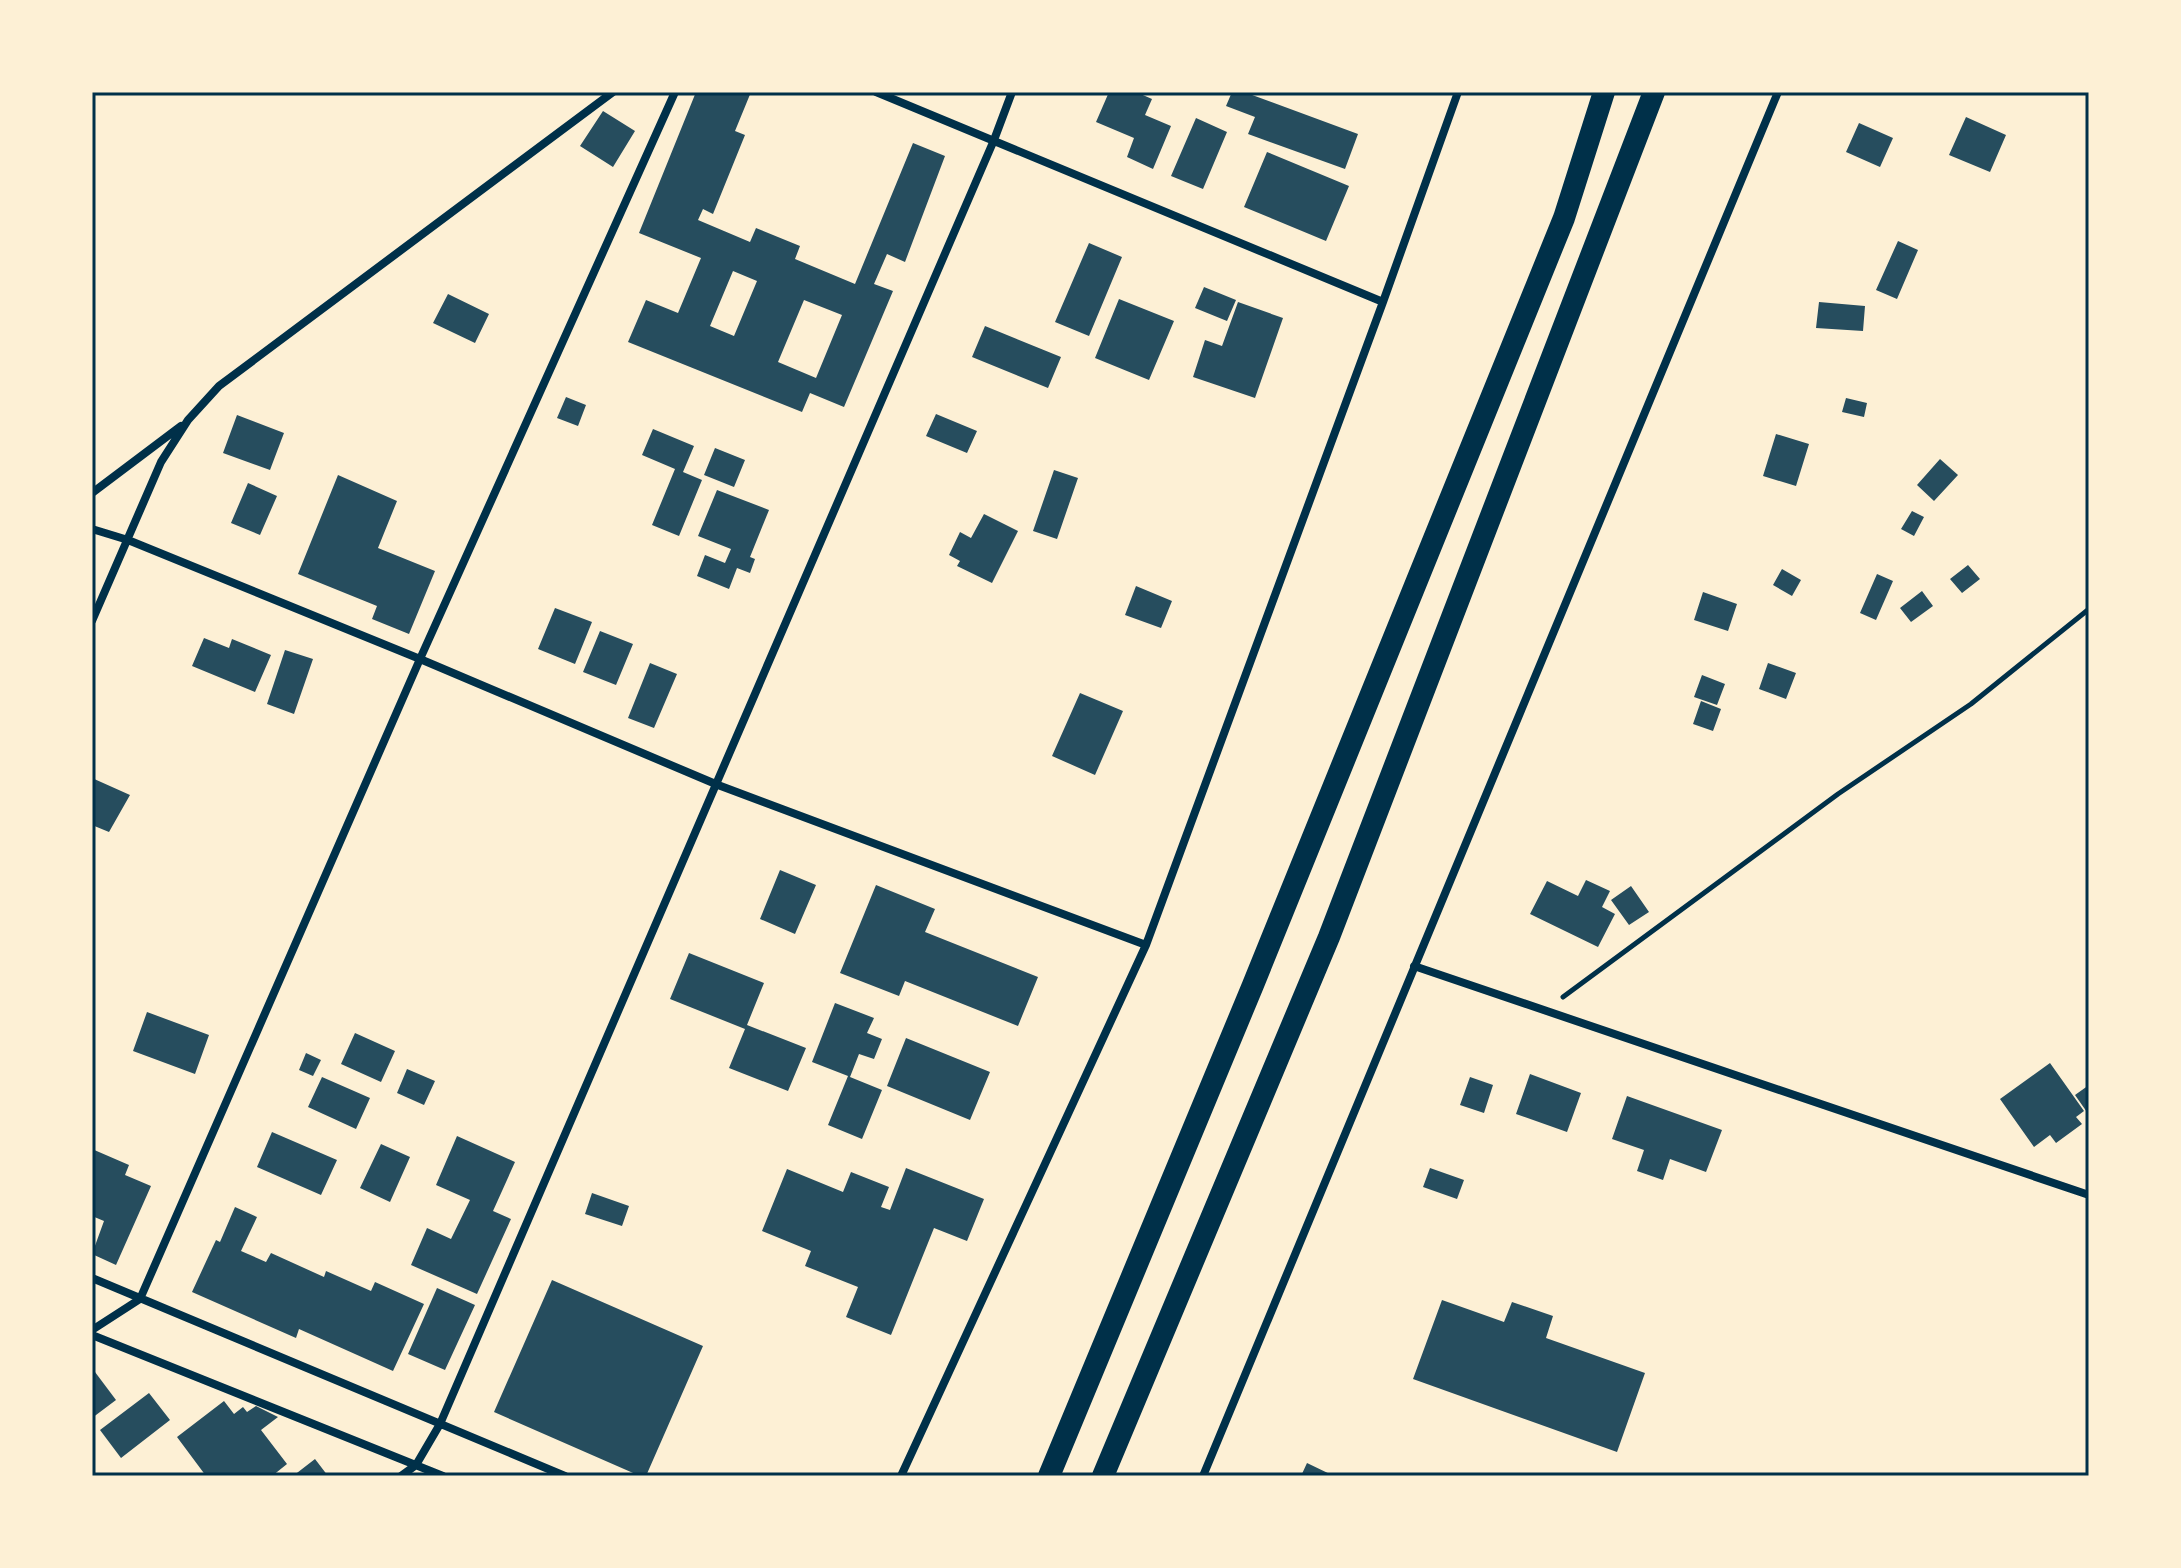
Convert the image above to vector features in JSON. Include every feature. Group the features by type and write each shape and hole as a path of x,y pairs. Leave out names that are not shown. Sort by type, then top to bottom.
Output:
{"highway":[{"path":"1049,1476 1253,985 1564,218 1604,92"},
{"path":"1103,1476 1329,937 1654,92"}],"street":[{"path":"92,621 161,462 188,420 219,386 613,92"},
{"path":"92,1333 140,1299 420,659 675,92"},
{"path":"876,92 1383,302"},
{"path":"401,1476 416,1465 440,1424 718,785 1012,92"},
{"path":"901,1476 1146,945 1458,92"},
{"path":"1203,1476 1778,92"},
{"path":"92,493 188,420"},
{"path":"92,529 128,540 420,659 718,785 1146,945"},
{"path":"1414,966 2089,1195"},
{"path":"92,1278 565,1476"},
{"path":"92,1333 443,1476"}],"path":[{"path":"1546,1010 1826,803 1971,704 2089,609"}],"building":[{"path":"696,92 751,92 735,131 745,135 713,214 703,209 698,220 750,242 756,228 800,246 795,259 855,284 913,143 945,156 905,262 887,254 874,284 893,291 844,407 810,393 802,412 628,342 646,300 678,313 701,258 639,233","holes":["733,271 757,281 734,336 710,326","804,300 842,315 816,378 778,362"]},
{"path":"1109,92 1136,92 1152,99 1145,115 1171,126 1153,169 1127,157 1134,138 1096,122"},
{"path":"1232,92 1244,92 1358,134 1345,169 1248,134 1255,117 1226,106"},
{"path":"603,111 635,131 613,167 580,146"},
{"path":"1966,117 2006,135 1990,172 1949,155"},
{"path":"1196,118 1227,132 1203,189 1171,176"},
{"path":"1859,123 1893,138 1880,167 1846,152"},
{"path":"1267,152 1349,186 1326,241 1244,207"},
{"path":"1898,241 1918,250 1897,299 1876,290"},
{"path":"1089,243 1122,257 1089,336 1055,322"},
{"path":"1204,287 1236,300 1227,321 1195,308"},
{"path":"448,294 489,314 475,343 433,323"},
{"path":"1119,299 1174,321 1149,380 1095,358"},
{"path":"1238,302 1283,318 1255,398 1193,377 1205,340 1222,346"},
{"path":"1819,302 1865,306 1863,331 1816,328"},
{"path":"985,326 1061,357 1048,388 972,357"},
{"path":"566,397 586,405 578,426 557,418"},
{"path":"1846,398 1867,403 1864,417 1842,412"},
{"path":"936,414 977,431 967,453 926,436"},
{"path":"237,415 284,433 270,470 223,453"},
{"path":"653,429 694,446 683,472 702,480 679,536 652,525 675,469 642,455"},
{"path":"1776,434 1809,444 1796,486 1763,476"},
{"path":"715,448 745,460 734,487 704,475"},
{"path":"1940,459 1958,475 1934,501 1917,485"},
{"path":"1054,470 1078,478 1057,539 1033,531"},
{"path":"338,475 397,501 378,548 435,571 409,634 372,619 377,606 298,574"},
{"path":"248,483 277,496 260,535 231,523"},
{"path":"717,490 769,510 750,557 755,559 750,573 737,568 729,589 697,576 705,555 725,563 731,549 698,536"},
{"path":"1912,511 1924,517 1914,536 1901,529"},
{"path":"984,514 1018,531 992,583 957,566 960,561 949,555 960,532 971,538"},
{"path":"1968,565 1980,579 1962,593 1950,579"},
{"path":"1782,569 1801,580 1792,596 1773,585"},
{"path":"1877,574 1893,581 1876,620 1860,613"},
{"path":"1136,586 1172,601 1161,628 1125,615"},
{"path":"1922,591 1933,606 1911,622 1900,608"},
{"path":"1703,592 1737,604 1728,631 1694,620"},
{"path":"555,608 592,622 575,664 538,649"},
{"path":"600,631 633,644 616,685 583,672"},
{"path":"204,638 229,648 232,639 271,655 255,692 192,666"},
{"path":"285,650 313,659 294,714 267,704"},
{"path":"650,663 677,674 654,728 628,718"},
{"path":"1768,663 1796,673 1786,699 1759,689"},
{"path":"1702,675 1725,684 1717,705 1694,697"},
{"path":"1080,693 1123,711 1095,775 1052,756"},
{"path":"1701,701 1721,709 1713,731 1693,724"},
{"path":"92,778 130,795 109,832 92,825"},
{"path":"780,870 816,885 795,934 760,919"},
{"path":"1586,880 1610,891 1602,907 1615,914 1598,947 1530,914 1547,881 1578,896"},
{"path":"876,885 935,909 925,932 1038,977 1018,1026 905,981 899,996 840,973"},
{"path":"1631,886 1649,912 1629,925 1611,900"},
{"path":"689,953 764,983 747,1025 806,1048 788,1091 729,1068 745,1029 670,999"},
{"path":"835,1003 874,1018 867,1033 882,1039 874,1059 859,1054 850,1077 882,1090 862,1139 828,1125 848,1076 812,1062"},
{"path":"147,1012 209,1035 195,1074 133,1051"},
{"path":"355,1033 395,1051 381,1082 341,1064"},
{"path":"906,1038 990,1072 970,1120 887,1086"},
{"path":"306,1053 321,1060 313,1076 299,1070"},
{"path":"2050,1063 2084,1111 2076,1117 2082,1124 2056,1143 2050,1135 2034,1147 2000,1099"},
{"path":"407,1069 435,1081 424,1105 397,1093"},
{"path":"1530,1074 1581,1093 1567,1132 1516,1114"},
{"path":"322,1077 370,1098 356,1129 308,1107"},
{"path":"1470,1077 1493,1085 1484,1113 1460,1105"},
{"path":"2089,1085 2089,1115 2075,1095"},
{"path":"1627,1096 1722,1130 1706,1172 1670,1159 1663,1180 1637,1171 1644,1150 1612,1139"},
{"path":"272,1132 337,1160 321,1195 257,1167"},
{"path":"457,1136 515,1162 493,1211 511,1219 477,1294 411,1265 427,1228 451,1239 470,1200 436,1185"},
{"path":"381,1144 410,1157 390,1202 360,1188"},
{"path":"92,1149 129,1165 125,1175 151,1186 116,1265 92,1254 104,1221 92,1216"},
{"path":"906,1168 984,1199 967,1241 934,1228 891,1335 846,1317 858,1287 805,1266 811,1251 762,1231 787,1169 843,1192 851,1172 889,1187 881,1207 890,1210"},
{"path":"1430,1168 1464,1180 1457,1199 1423,1187"},
{"path":"592,1193 629,1206 622,1226 585,1214"},
{"path":"235,1207 257,1217 241,1251 266,1262 271,1253 324,1277 326,1271 371,1291 375,1282 424,1304 393,1371 299,1329 296,1338 192,1292 216,1240 220,1242"},
{"path":"552,1280 703,1346 646,1476 494,1412"},
{"path":"437,1288 475,1305 445,1370 408,1354"},
{"path":"1442,1300 1504,1322 1512,1302 1553,1316 1546,1338 1645,1373 1617,1452 1413,1379"},
{"path":"92,1368 116,1400 92,1418"},
{"path":"149,1393 170,1420 121,1458 100,1430"},
{"path":"224,1401 234,1414 243,1407 247,1412 256,1406 278,1417 261,1430 287,1464 272,1476 206,1476 177,1437"},
{"path":"315,1459 328,1476 293,1476"},
{"path":"1307,1463 1334,1476 1301,1476"}]}
